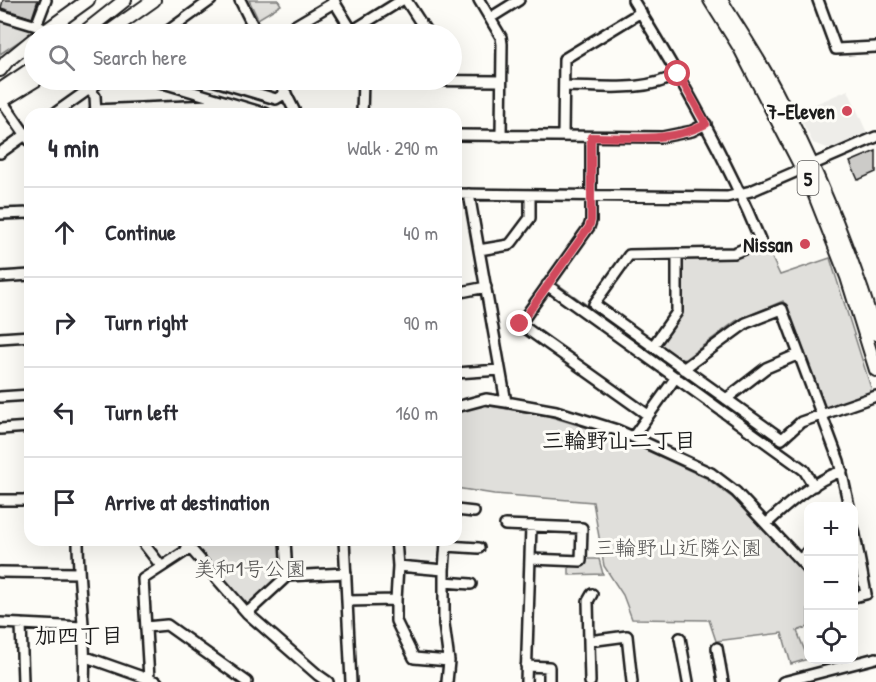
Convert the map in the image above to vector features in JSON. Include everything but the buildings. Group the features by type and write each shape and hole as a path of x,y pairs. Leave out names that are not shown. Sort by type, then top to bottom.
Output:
{"main road":[{"path":"54,24 88,0"},
{"path":"95,24 125,0"},
{"name":"5","path":"710,0 808,166 847,276 876,370"},
{"name":"5","path":"721,0 774,87 854,265 876,334"},
{"path":"120,24 151,1"},
{"path":"0,70 24,47"},
{"path":"1,98 24,76"},
{"path":"1,98 24,86"}],"street":[{"path":"44,24 46,0"},
{"path":"178,24 211,0"},
{"path":"240,0 252,24"},
{"path":"367,24 404,0 421,24"},
{"path":"479,0 502,44 501,136"},
{"path":"490,18 519,0"},
{"path":"633,0 706,124 741,194 761,242 734,253 629,255 594,304 782,439 801,422 876,396"},
{"path":"818,0 836,49 876,47"},
{"path":"298,24 334,1 348,24"},
{"path":"563,136 564,59 641,12"},
{"path":"0,15 25,24"},
{"path":"564,86 638,86 655,84 678,74"},
{"path":"462,80 501,81"},
{"path":"62,108 88,90"},
{"path":"90,90 95,96 95,108"},
{"path":"186,90 246,108"},
{"path":"246,90 276,99 286,93"},
{"path":"284,90 293,108"},
{"path":"363,90 363,108"},
{"path":"1,98 24,130"},
{"path":"164,108 233,104"},
{"path":"462,135 662,137 692,131 706,124"},
{"path":"591,137 589,227 520,324 648,415"},
{"path":"462,194 713,197 741,194 876,137"},
{"path":"0,153 24,138"},
{"path":"469,194 506,402"},
{"path":"479,250 509,245 512,242 530,218 530,195"},
{"path":"0,214 24,213"},
{"path":"653,346 677,312 677,254"},
{"path":"0,277 24,275"},
{"path":"547,285 804,470 814,486"},
{"path":"462,292 486,287"},
{"path":"683,369 746,323 782,309 842,471 848,502"},
{"path":"0,338 24,336"},
{"path":"726,399 766,368 799,354"},
{"path":"462,373 500,370"},
{"path":"633,437 676,377"},
{"path":"0,397 24,395"},
{"path":"462,405 486,399 556,411 617,430 711,473 736,492 804,564"},
{"path":"0,429 24,427"},
{"path":"766,524 793,499 831,475 842,471"},
{"path":"0,500 24,500"},
{"path":"462,511 474,512"},
{"path":"505,525 582,528 581,561 531,559"},
{"path":"526,682 531,526"},
{"path":"462,545 479,548"},
{"path":"78,546 78,573 86,657 84,682"},
{"path":"146,546 161,566"},
{"path":"187,546 247,613 328,682"},
{"path":"285,546 287,576"},
{"path":"345,546 351,682"},
{"path":"396,546 396,621 414,658 449,661"},
{"path":"446,546 444,624 449,661 447,682"},
{"path":"86,657 153,680 143,579 189,549"},
{"path":"858,551 866,594 858,596"},
{"path":"800,560 804,556"},
{"path":"398,566 444,570"},
{"path":"0,572 78,573"},
{"path":"247,613 287,576 346,573"},
{"path":"444,582 471,584"},
{"path":"590,682 588,601 592,594"},
{"path":"347,601 396,600"},
{"path":"0,623 83,627"},
{"path":"21,624 23,682"},
{"path":"146,627 167,625 247,682"},
{"path":"589,641 627,636 632,682"},
{"path":"680,638 688,682"},
{"path":"717,648 723,682"},
{"path":"783,682 876,658"},
{"path":"526,666 549,667 549,682"}],"shaded area":[{"path":"848,90 867,133 830,149 813,143 797,112"}],"green space":[{"path":"249,0 278,0 281,5 258,19"},
{"path":"0,18 24,25 24,38 0,54"},
{"path":"766,245 780,275 830,258 871,388 869,394 828,409 824,408 783,301 736,321 685,359 680,360 662,347 660,343 682,312 682,260 685,258 734,257"},
{"path":"555,282 781,444 778,446 555,286"},
{"name":"三輪野山近隣公園","path":"484,405 548,416 618,437 706,478 734,499 804,573 804,628 797,631 804,649 804,660 791,664 782,633 716,641 709,620 632,619 623,595 604,566 593,502 494,494 462,489 462,410"},
{"name":"美和1号公園","path":"193,546 282,546 284,572 281,577 252,603 245,604"},
{"path":"585,559 599,559 603,574 569,575 569,565 584,566"}],"place":[{"name":"7-Eleven","path":"847,111"},
{"name":"Nissan","path":"805,244"}],"district":[{"name":"三輪野山二丁目","path":"619,440"},
{"name":"加四丁目","path":"79,635"}],"route":[{"path":"520,324 589,227 591,221 591,137 662,137 692,131 706,124 678,74"}]}
